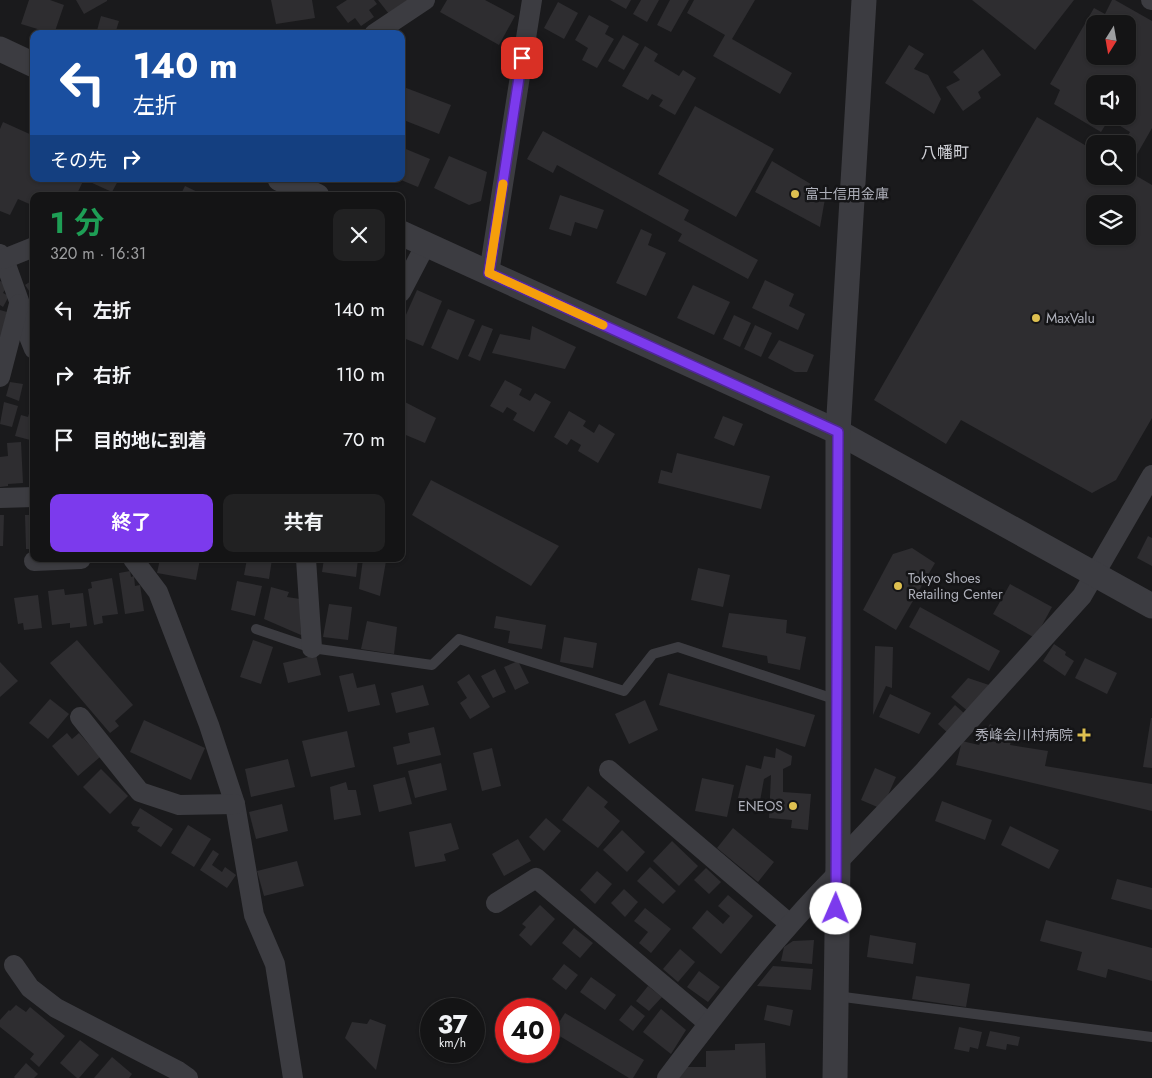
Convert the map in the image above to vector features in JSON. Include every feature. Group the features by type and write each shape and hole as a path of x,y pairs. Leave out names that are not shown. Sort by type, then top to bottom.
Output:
{"street":[{"path":"380,30 424,0"},
{"path":"489,273 532,0"},
{"path":"835,1078 838,432 864,0"},
{"path":"0,49 30,63"},
{"path":"287,182 308,192"},
{"path":"405,235 838,432 1152,606"},
{"path":"405,284 426,244"},
{"path":"30,248 2,257 19,301 30,339"},
{"path":"0,377 3,355 19,301"},
{"path":"667,1078 708,1023 837,868 1082,596 1152,475"},
{"path":"0,498 30,497"},
{"path":"135,562 158,592 209,725 235,804 254,914 275,964 293,1078"},
{"path":"306,562 312,648"},
{"path":"80,716 140,792 179,805 235,804"},
{"path":"609,770 790,924"},
{"path":"496,904 536,878 708,1023"},
{"path":"14,965 30,988 56,1008 188,1078"}],"lane":[{"path":"256,629 312,648 432,665 459,639 624,691 653,654 678,647 837,700"},
{"path":"836,996 1152,1037"}],"building":[{"path":"29,0 50,0 64,5 55,30 41,30 21,24"},
{"path":"76,0 107,0 107,1 84,14"},
{"path":"271,0 312,0 315,18 276,24"},
{"path":"347,0 374,0 377,4 369,10 374,17 361,26 355,18 348,23 336,7"},
{"path":"378,0 409,0 389,14"},
{"path":"447,0 485,0 515,16 499,45 440,12"},
{"path":"610,0 631,0 626,9"},
{"path":"641,0 659,0 647,22 633,14"},
{"path":"670,0 689,0 671,32 657,25"},
{"path":"694,0 755,0 732,39 792,73 780,94 713,56 725,35 687,13"},
{"path":"972,0 1074,0 1035,50"},
{"path":"1112,0 1115,0 1152,21 1152,128 1136,156 1136,135 1128,135 1130,132 1119,125 1136,125 1136,75 1086,75 1086,123 1054,104 1060,90 1050,84 1086,22 1086,65 1136,65 1136,15 1090,15 1094,8 1105,14"},
{"path":"558,2 578,13 564,39 544,28"},
{"path":"589,15 609,26 605,34 614,39 597,68 582,60 588,48 575,40"},
{"path":"101,16 119,21 116,30 97,30"},
{"path":"623,35 639,44 624,70 608,61"},
{"path":"909,45 924,54 914,69 928,75 941,99 934,114 885,83"},
{"path":"645,46 658,54 654,61 679,76 683,70 696,78 675,115 659,106 663,100 652,94 648,100 622,86"},
{"path":"983,49 1001,75 978,92 981,98 963,111 946,87 960,80 953,72"},
{"path":"405,88 451,105 439,134 405,121"},
{"path":"695,106 774,149 736,217 658,174"},
{"name":"MaxValu","path":"1037,117 1086,146 1086,185 1136,185 1136,176 1152,185 1152,418 1116,480 1092,493 961,420 946,444 874,400"},
{"path":"3,122 30,134 30,182 83,182 78,192 30,192 30,204 18,199 10,215 0,211 0,129"},
{"path":"1089,125 1105,125 1101,132"},
{"path":"543,131 689,210 684,220 758,260 748,279 678,241 682,234 557,165 553,173 527,159"},
{"path":"405,149 430,159 418,187 405,182"},
{"path":"449,156 487,172 481,201 469,205 434,188"},
{"path":"772,161 826,193 820,227 755,192"},
{"path":"90,182 117,182 112,192"},
{"path":"185,186 198,192 182,192"},
{"path":"560,195 604,210 597,229 575,222 571,236 549,229"},
{"path":"641,229 652,234 648,245 666,253 646,296 616,283"},
{"path":"765,280 794,294 789,306 805,314 798,330 752,308"},
{"path":"0,281 8,285 3,293 9,296 3,307 0,305"},
{"path":"30,282 30,292 25,285"},
{"path":"693,285 730,302 714,335 677,318"},
{"path":"417,290 442,301 423,346 405,339 405,317"},
{"path":"448,309 475,320 458,360 431,348"},
{"path":"0,310 7,312 1,337 0,337"},
{"path":"734,315 751,323 740,347 723,339"},
{"path":"482,325 493,329 480,361 468,356"},
{"path":"755,325 772,333 761,357 744,349"},
{"path":"532,326 576,347 565,369 492,353 500,334 530,340"},
{"path":"779,340 814,355 807,372 795,372 768,358"},
{"path":"505,380 522,389 519,395 530,401 535,393 551,402 534,432 513,420 517,413 507,407 503,413 490,406"},
{"path":"10,382 23,384 19,401 6,396"},
{"path":"4,402 18,406 12,427 0,424"},
{"path":"405,402 436,418 425,443 405,435"},
{"path":"30,410 30,440 15,436 21,415 28,417"},
{"path":"569,411 586,421 583,426 594,433 599,424 615,434 598,463 578,451 581,445 571,439 567,445 554,437"},
{"path":"723,416 743,424 734,446 714,438"},
{"path":"21,442 23,483 8,484 8,486 0,487 0,457 8,456 7,443"},
{"path":"677,453 770,476 761,509 658,483 661,470 672,473"},
{"path":"29,464 30,464 30,486"},
{"path":"431,480 559,546 531,586 412,515"},
{"path":"0,515 4,515 3,546 0,546"},
{"path":"25,515 30,515 30,549 26,549"},
{"path":"1148,536 1152,538 1152,566 1137,558"},
{"name":"Tokyo Shoes Retailing Center","path":"912,548 935,563 896,630 863,610 893,554"},
{"path":"159,562 199,562 196,580 157,573"},
{"path":"246,562 272,562 269,579 244,575"},
{"path":"324,562 358,562 356,577 322,572"},
{"path":"363,562 386,562 380,596 359,589"},
{"path":"698,568 730,575 723,607 691,600"},
{"path":"130,571 131,577 134,576 135,586 140,585 144,611 125,614 119,573"},
{"path":"112,578 118,614 102,616 103,623 94,625 88,589 92,588 91,582"},
{"path":"237,581 262,586 255,616 231,610"},
{"path":"1010,584 1052,607 1035,638 993,614"},
{"path":"271,587 289,592 287,597 300,599 301,635 264,619"},
{"path":"64,589 65,595 83,593 87,626 70,628 70,623 52,625 48,591"},
{"path":"38,595 42,628 24,630 23,623 18,624 14,598"},
{"path":"329,604 352,607 348,640 323,637"},
{"path":"920,607 1000,651 989,671 909,627"},
{"path":"729,613 787,620 786,633 806,637 800,670 768,663 767,656 722,647"},
{"path":"496,616 546,625 542,649 508,643 510,631 494,628"},
{"path":"367,621 397,627 394,654 361,649"},
{"path":"564,637 597,643 593,668 560,662"},
{"path":"77,640 133,705 115,721 119,726 110,733 50,663"},
{"path":"253,640 273,647 261,684 240,677"},
{"path":"1054,644 1066,652 1065,655 1074,661 1065,676 1043,661"},
{"path":"875,646 893,647 892,688 886,686 873,715"},
{"path":"316,655 321,675 288,683 283,663"},
{"path":"1085,658 1117,673 1107,694 1075,678"},
{"path":"518,661 529,683 515,690 504,667"},
{"path":"0,662 18,681 0,697"},
{"path":"495,669 506,692 493,698 481,676"},
{"path":"353,673 357,688 375,684 380,705 348,712 339,676"},
{"path":"668,673 815,715 805,747 659,705"},
{"path":"469,674 490,707 470,719 460,703 467,698 457,682"},
{"path":"968,678 989,685 969,712 951,697"},
{"path":"423,685 429,705 396,713 391,693"},
{"path":"890,694 931,713 919,734 879,717"},
{"path":"50,699 69,714 48,739 29,723"},
{"path":"645,700 658,730 629,744 615,714"},
{"path":"955,705 966,715 949,734 938,724"},
{"path":"1152,718 1152,768 1143,767"},
{"path":"144,720 205,748 191,780 130,752"},
{"path":"990,724 1012,736 1010,745 1048,751 1045,766 1152,784 1152,811 956,765 962,741 979,745"},
{"path":"434,727 441,755 397,765 393,747 410,743 408,733"},
{"path":"347,731 355,767 311,777 302,741"},
{"path":"67,733 72,739 79,733 100,757 78,776 52,746"},
{"path":"492,748 501,786 482,791 473,753"},
{"path":"776,748 792,756 791,765 783,769 783,792 811,794 808,830 791,828 792,820 769,818 771,775 764,779 760,801 738,798 746,765 761,769 764,756 775,758"},
{"path":"288,759 295,787 251,797 245,769"},
{"path":"441,763 447,790 415,798 408,771"},
{"path":"875,768 896,777 882,809 861,800"},
{"path":"101,769 128,796 110,814 83,787"},
{"path":"405,777 412,804 379,812 373,785"},
{"path":"702,778 734,785 727,817 695,811"},
{"path":"346,782 348,790 356,790 361,815 334,820 330,787"},
{"path":"588,786 608,802 604,807 620,821 598,848 562,820"},
{"path":"942,801 992,820 985,840 935,821"},
{"path":"282,804 288,831 256,839 249,812"},
{"path":"140,808 173,829 161,847 137,831 140,827 133,826 131,823"},
{"path":"546,818 561,831 544,851 529,837"},
{"path":"451,823 459,849 444,854 446,861 415,867 409,832"},
{"path":"188,825 211,839 194,867 171,853"},
{"path":"1010,826 1059,850 1049,869 1001,845"},
{"path":"733,828 774,862 758,882 717,848"},
{"path":"622,830 645,852 627,872 603,850"},
{"path":"518,839 531,861 504,876 492,854"},
{"path":"672,841 698,866 679,886 653,861"},
{"path":"213,850 219,854 212,865 222,872 225,867 236,875 227,888 200,870"},
{"path":"297,861 304,886 264,896 257,871"},
{"path":"650,867 676,891 663,904 637,881"},
{"path":"706,868 721,882 709,894 694,880"},
{"path":"597,871 612,884 595,904 580,890"},
{"path":"1117,879 1152,888 1152,910 1111,899"},
{"path":"624,889 638,902 625,917 611,903"},
{"path":"728,895 753,916 721,954 692,928 707,910 723,924 730,916 718,906"},
{"path":"540,905 555,919 531,946 519,935 526,927 522,924"},
{"path":"645,908 671,929 651,953 639,943 648,932 634,921"},
{"path":"1046,920 1152,948 1152,981 1108,969 1106,978 1077,970 1082,952 1040,941"},
{"path":"574,928 593,943 580,958 562,943"},
{"path":"870,935 916,943 913,964 867,957"},
{"path":"814,940 812,964 781,961 784,947 793,941"},
{"path":"680,949 695,962 678,982 663,969"},
{"path":"564,964 578,975 566,990 552,979"},
{"path":"773,966 813,969 811,990 757,986"},
{"path":"699,971 720,987 708,1002 687,987"},
{"path":"916,976 970,984 966,1007 912,999"},
{"path":"591,977 616,995 605,1010 580,992"},
{"path":"648,986 662,997 649,1011 636,1001"},
{"path":"16,1005 26,1012 30,1007 65,1036 39,1067 30,1059 34,1054 0,1027 0,1020"},
{"path":"631,1005 645,1016 633,1031 619,1020"},
{"path":"767,1005 793,1010 790,1026 764,1020"},
{"path":"661,1009 686,1030 671,1054 643,1032"},
{"path":"565,1013 644,1060 633,1078 629,1078 560,1036 560,1021"},
{"path":"370,1019 386,1025 376,1070 345,1038 352,1022 367,1024"},
{"path":"959,1027 982,1032 978,1049 970,1047 969,1052 954,1049"},
{"path":"990,1031 1020,1037 1018,1046 1007,1044 1006,1050 986,1046"},
{"path":"80,1040 99,1055 77,1078 60,1063"},
{"path":"765,1043 766,1078 679,1078 687,1067 706,1067 706,1051 735,1050 735,1044"},
{"path":"112,1057 132,1074 129,1078 94,1078"},
{"path":"26,1063 38,1074 34,1078 15,1078 14,1077"}],"slow traffic":[{"path":"503,184 489,273 603,325"}],"place":[{"name":"富士信用金庫","path":"795,194"},
{"name":"MaxValu","path":"1036,318"},
{"name":"Tokyo Shoes Retailing Center","path":"898,586"},
{"name":"秀峰会川村病院","path":"1084,735"},
{"name":"ENEOS","path":"793,806"}],"district":[{"name":"八幡町","path":"945,152"}],"route":[{"path":"522,58 489,273 838,432 838,862 836,909"}]}
